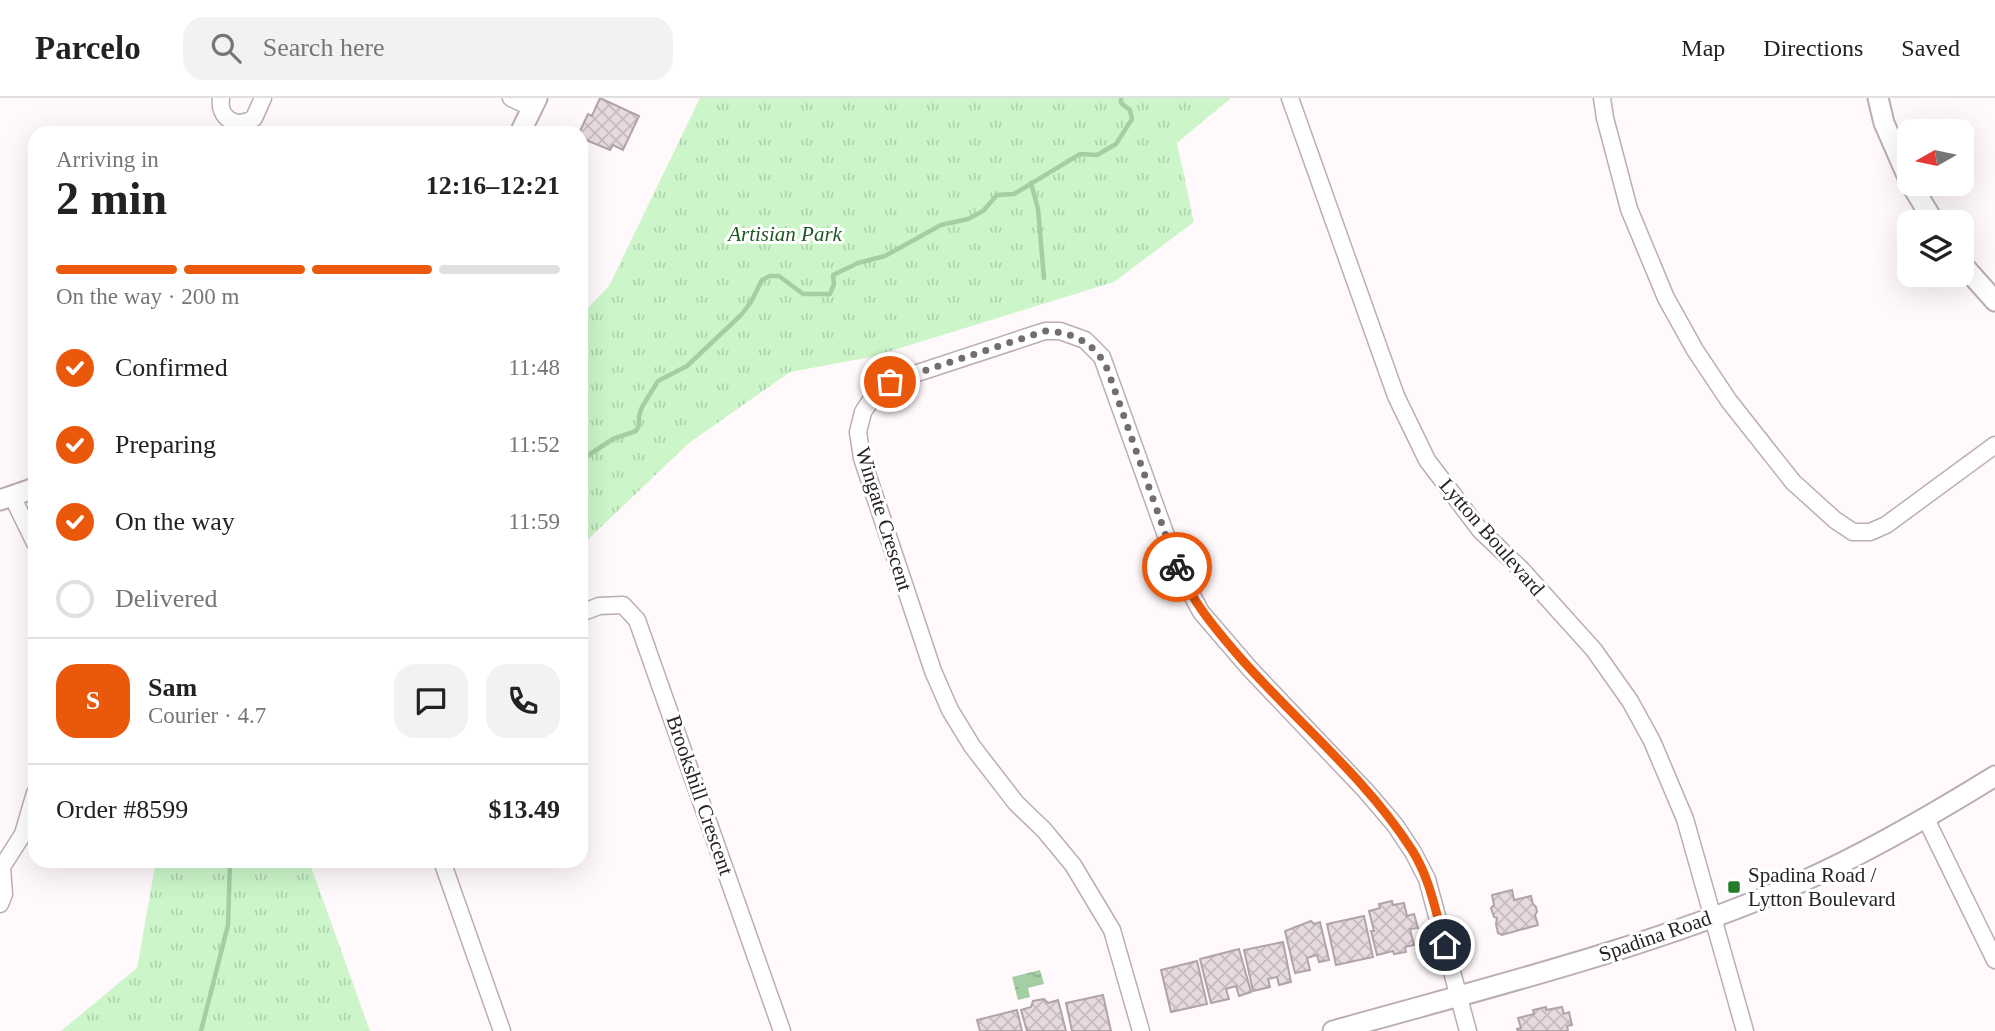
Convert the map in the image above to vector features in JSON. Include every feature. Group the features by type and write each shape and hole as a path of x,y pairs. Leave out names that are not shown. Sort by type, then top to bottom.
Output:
{"street":[{"path":"221,98 221,111 225,117 236,123 254,118 263,98"},
{"path":"511,98 534,103 523,126"},
{"name":"Lytton Boulevard","path":"1290,98 1396,396 1416,439 1445,486 1471,519 1522,570 1594,650 1630,701 1652,741 1685,819 1745,1031"},
{"path":"1602,98 1629,209 1666,298 1695,350 1729,401 1793,482 1835,520 1853,531 1870,532 1886,524 1995,445"},
{"path":"1878,98 1884,123 1897,152"},
{"path":"1974,277 1995,301"},
{"name":"Wingate Crescent","path":"1141,1031 1112,930 1073,865 990,770 950,710 933,671 862,458 858,432 863,412 883,386 913,373 1045,331 1060,331 1085,340 1102,357 1178,569 1201,612 1250,668 1366,790 1413,852 1427,879 1468,1031"},
{"path":"28,490 6,498 28,532"},
{"name":"Brookshill Crescent","path":"588,610 599,606 623,605 637,620 782,1031"},
{"name":"Spadina Road","path":"1333,1031 1590,958 1713,917 1864,852 1995,776"},
{"path":"0,904 4,894 1,867 23,834 28,817"},
{"path":"1925,817 1995,960"},
{"path":"444,868 502,1031"}],"green space":[{"name":"Artisian Park","path":"700,98 1231,98 1177,143 1194,222 1114,282 871,357 790,372 689,443 588,539 588,308 609,286"},
{"path":"155,868 312,868 370,1031 61,1031 137,968"}],"water":[{"path":"1040,970 1044,984 1028,988 1030,997 1018,1000 1012,977"}],"building":[{"path":"600,98 639,116 623,150 613,145 610,150 588,141 588,126 582,126 588,114 592,116"},
{"path":"1512,890 1514,900 1531,896 1536,907 1538,925 1502,935 1498,933 1497,918 1491,908 1494,905 1492,895"},
{"path":"1392,901 1393,905 1404,903 1407,916 1414,914 1418,928 1410,929 1414,945 1405,947 1406,952 1394,954 1393,951 1377,955 1369,911 1380,908 1379,904"},
{"path":"1364,916 1373,957 1336,965 1327,924"},
{"path":"1311,921 1314,924 1320,922 1329,960 1319,962 1317,955 1307,958 1310,970 1295,973 1285,931"},
{"path":"1283,942 1291,982 1279,985 1277,977 1268,979 1270,987 1253,991 1244,950"},
{"path":"1239,949 1251,992 1239,996 1236,986 1226,989 1229,999 1211,1003 1200,959"},
{"path":"1197,961 1207,1004 1171,1012 1161,970"},
{"path":"1103,995 1111,1031 1072,1031 1066,1003"},
{"path":"1044,999 1048,1003 1058,1000 1066,1031 1027,1031 1021,1010 1031,1007 1033,1001"},
{"path":"1546,1007 1546,1010 1562,1007 1564,1014 1569,1012 1572,1025 1567,1026 1568,1031 1518,1031 1517,1029 1521,1028 1518,1018 1534,1014 1533,1010"},
{"path":"1017,1010 1022,1031 980,1031 977,1020"}],"waterway":[{"path":"588,455 613,439 636,431 642,407 658,381 687,366 741,315 762,280 779,276 803,294 830,294 834,284 833,275 858,263 885,256 941,225 968,219 983,211 997,195 1014,194 1080,154 1097,155 1116,144 1132,119 1130,110 1121,103 1121,98"},
{"path":"1031,183 1038,209 1044,278"},
{"path":"201,1031 228,925 230,868"}],"way so far":[{"path":"890,382 1045,331 1060,331 1085,340 1102,357 1108,371 1177,567"}],"place":[{"name":"Spadina Road / Lytton Boulevard","path":"1734,887"}],"route":[{"path":"1177,567 1201,612 1250,668 1366,790 1395,825 1427,879 1445,945"}]}
